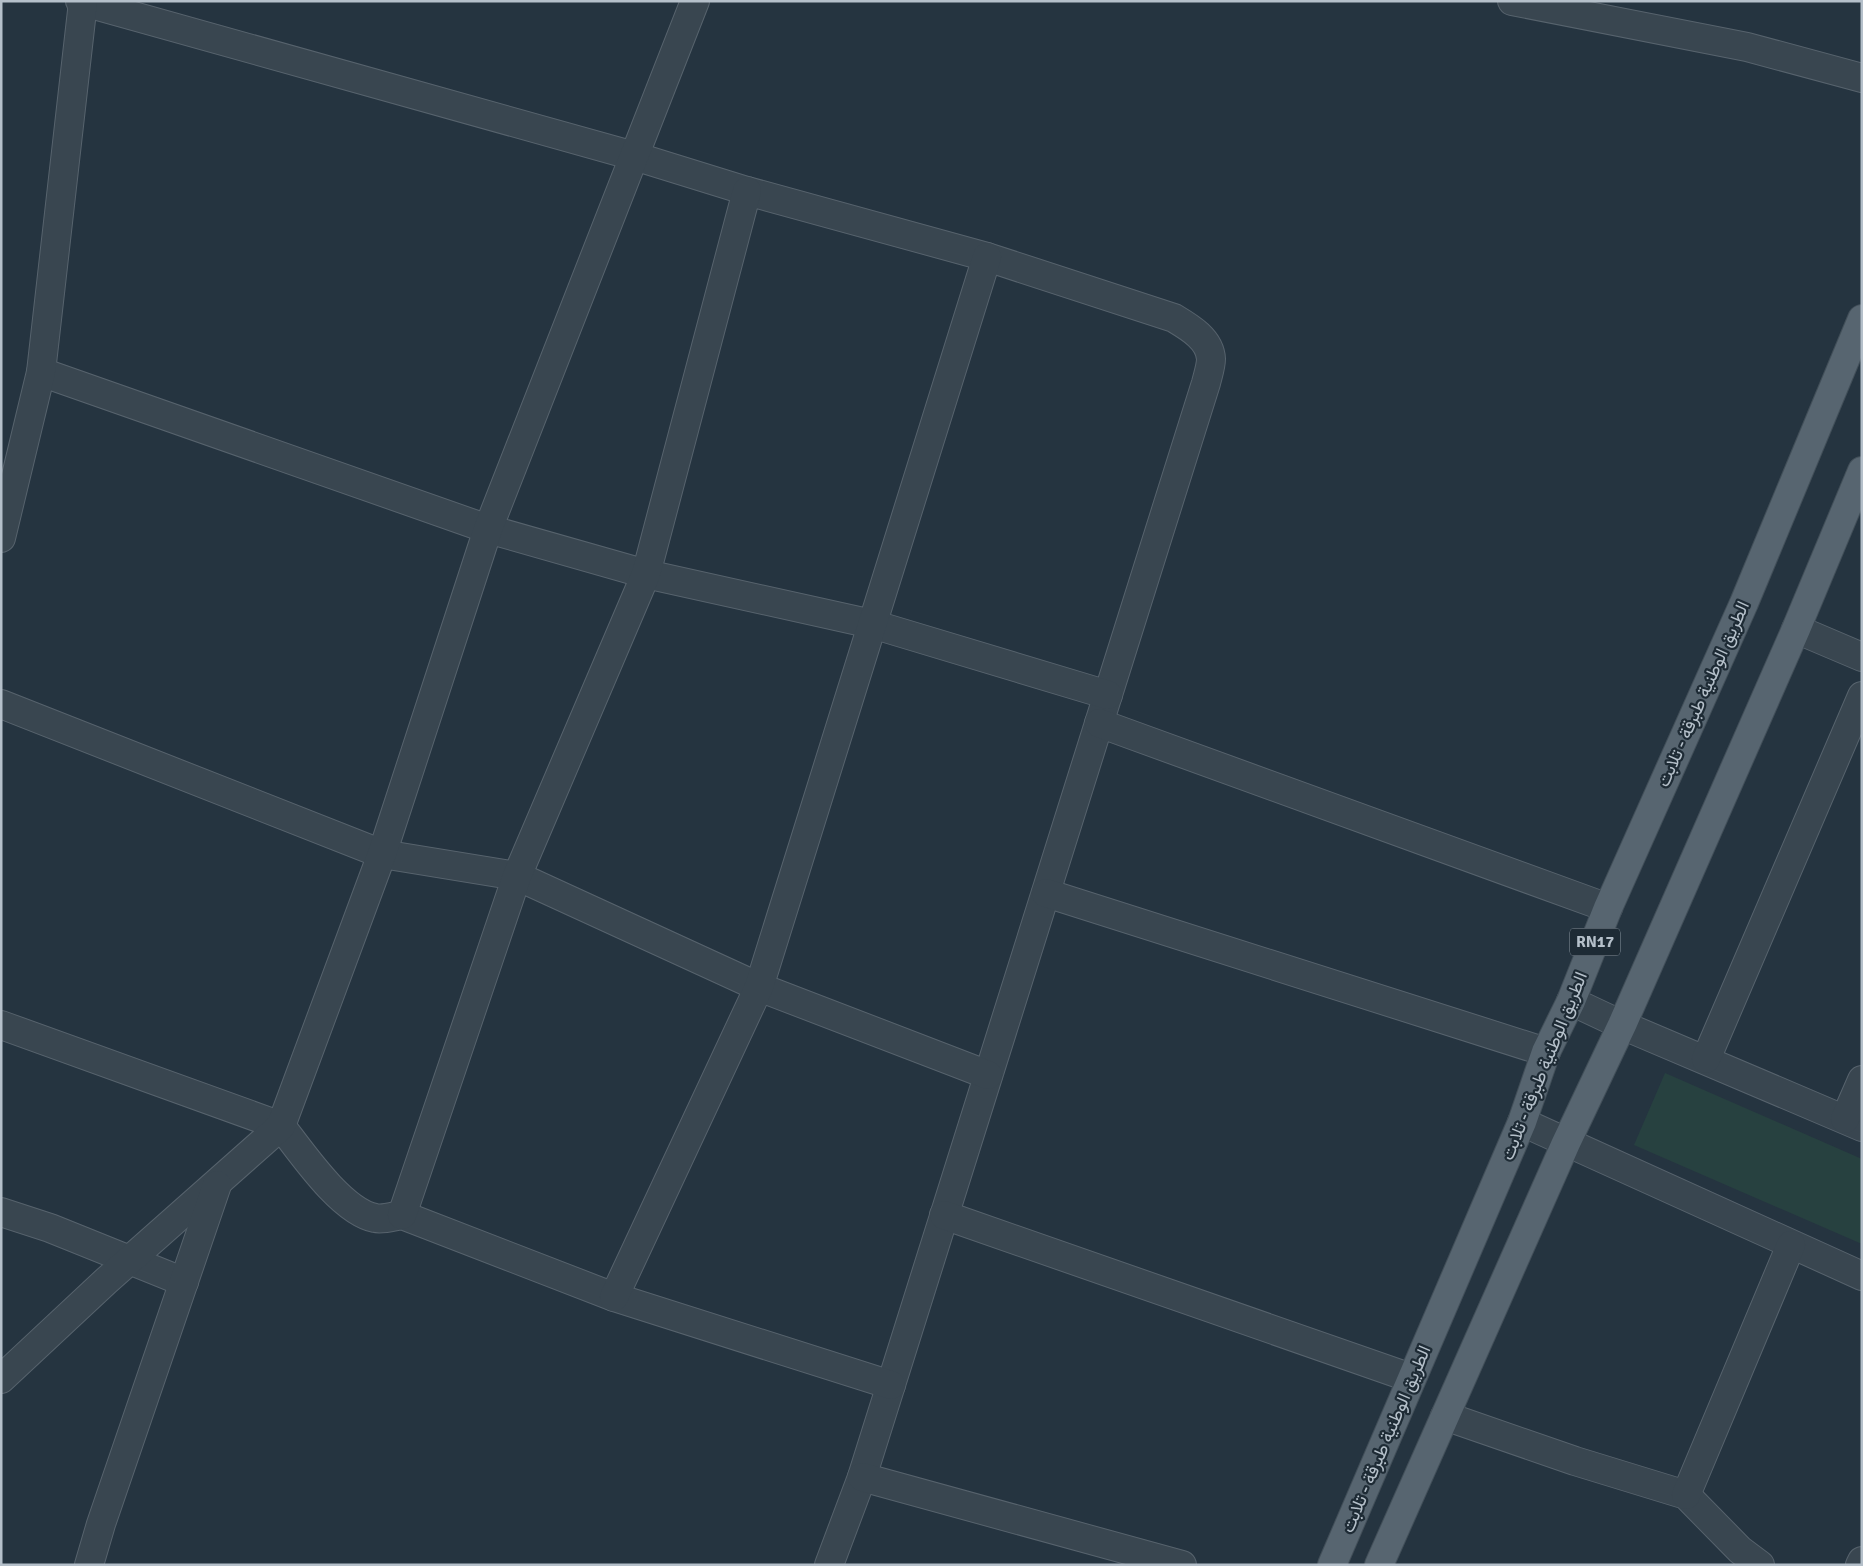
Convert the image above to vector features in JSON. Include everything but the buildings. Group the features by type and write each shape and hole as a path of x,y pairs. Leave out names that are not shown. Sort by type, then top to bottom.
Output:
{"main road":[{"name":"الطريق الوطنية طبرقة - تلابت","path":"1332,1565 1522,1122 1546,1052 1572,1001 1608,908 1744,603 1862,320"},
{"path":"1379,1565 1566,1143 1622,1025 1796,629 1862,471"}],"street":[{"path":"1,1379 130,1260 281,1126 382,854 488,529 695,1"},
{"path":"1512,1 1747,47 1862,78"},
{"path":"1,538 41,372 82,2 634,156 747,191 987,257 1174,318 1195,331 1210,349 1211,360 1206,383 862,1478 829,1565"},
{"path":"402,1215 517,876 646,574 747,191"},
{"path":"614,1297 759,987 987,257"},
{"path":"41,372 488,529 646,574 872,624 1108,695"},
{"path":"1796,629 1862,658"},
{"path":"1706,1059 1862,696"},
{"path":"1,704 382,854 517,876 759,987 988,1075"},
{"path":"1099,723 1608,908"},
{"path":"1046,893 1546,1052"},
{"path":"1572,1001 1622,1025 1706,1059 1853,1123 1862,1080"},
{"path":"1,1025 281,1126 345,1202 362,1213 376,1218 402,1215 614,1297 890,1385"},
{"path":"1522,1122 1862,1276"},
{"path":"89,1565 101,1524 218,1182"},
{"path":"1,1212 50,1228 184,1282"},
{"path":"944,1215 1411,1378"},
{"path":"1686,1495 1791,1245"},
{"path":"1445,1416 1575,1461 1686,1495 1740,1550 1760,1565"},
{"path":"862,1478 1182,1565"},
{"path":"1860,1565 1862,1561"}],"green space":[{"path":"1665,1073 1862,1159 1862,1244 1634,1145"}]}
